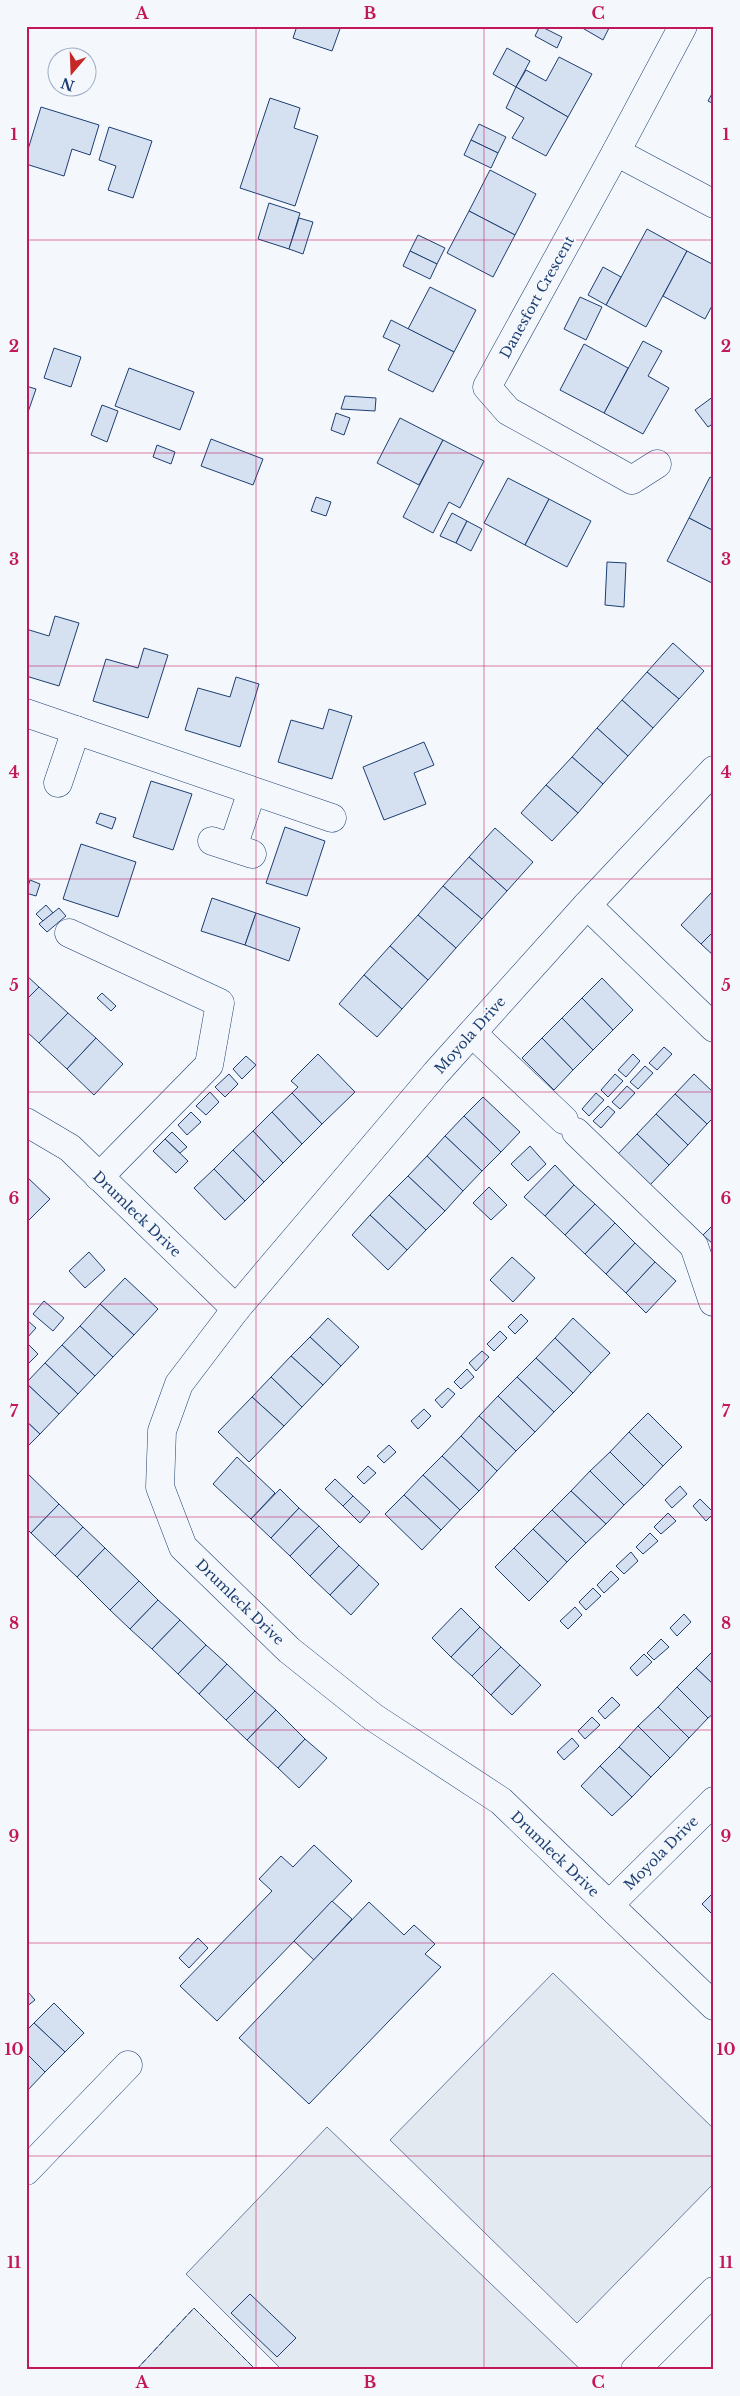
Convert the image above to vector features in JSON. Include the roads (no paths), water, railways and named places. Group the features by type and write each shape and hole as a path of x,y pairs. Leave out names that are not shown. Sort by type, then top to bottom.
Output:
{"street":[{"name":"Danesfort Crescent","path":"658,464 632,480 508,411 487,386 683,26"},
{"path":"616,152 714,204"},
{"path":"26,713 332,818"},
{"path":"58,783 76,730"},
{"name":"Moyola Drive","path":"236,1309 321,1206 472,1033 587,905 714,770"},
{"path":"232,847 252,791"},
{"path":"587,905 714,1028"},
{"path":"69,933 220,1003 209,1065 99,1177"},
{"path":"472,1033 694,1246 713,1302"},
{"name":"Drumleck Drive","path":"26,1122 70,1148 236,1309 179,1384 162,1432 160,1487 183,1547 289,1650 373,1717 501,1801 714,2006"},
{"name":"Moyola Drive","path":"609,1905 714,1801"},
{"path":"26,2171 128,2065"},
{"path":"635,2370 714,2291"}]}
